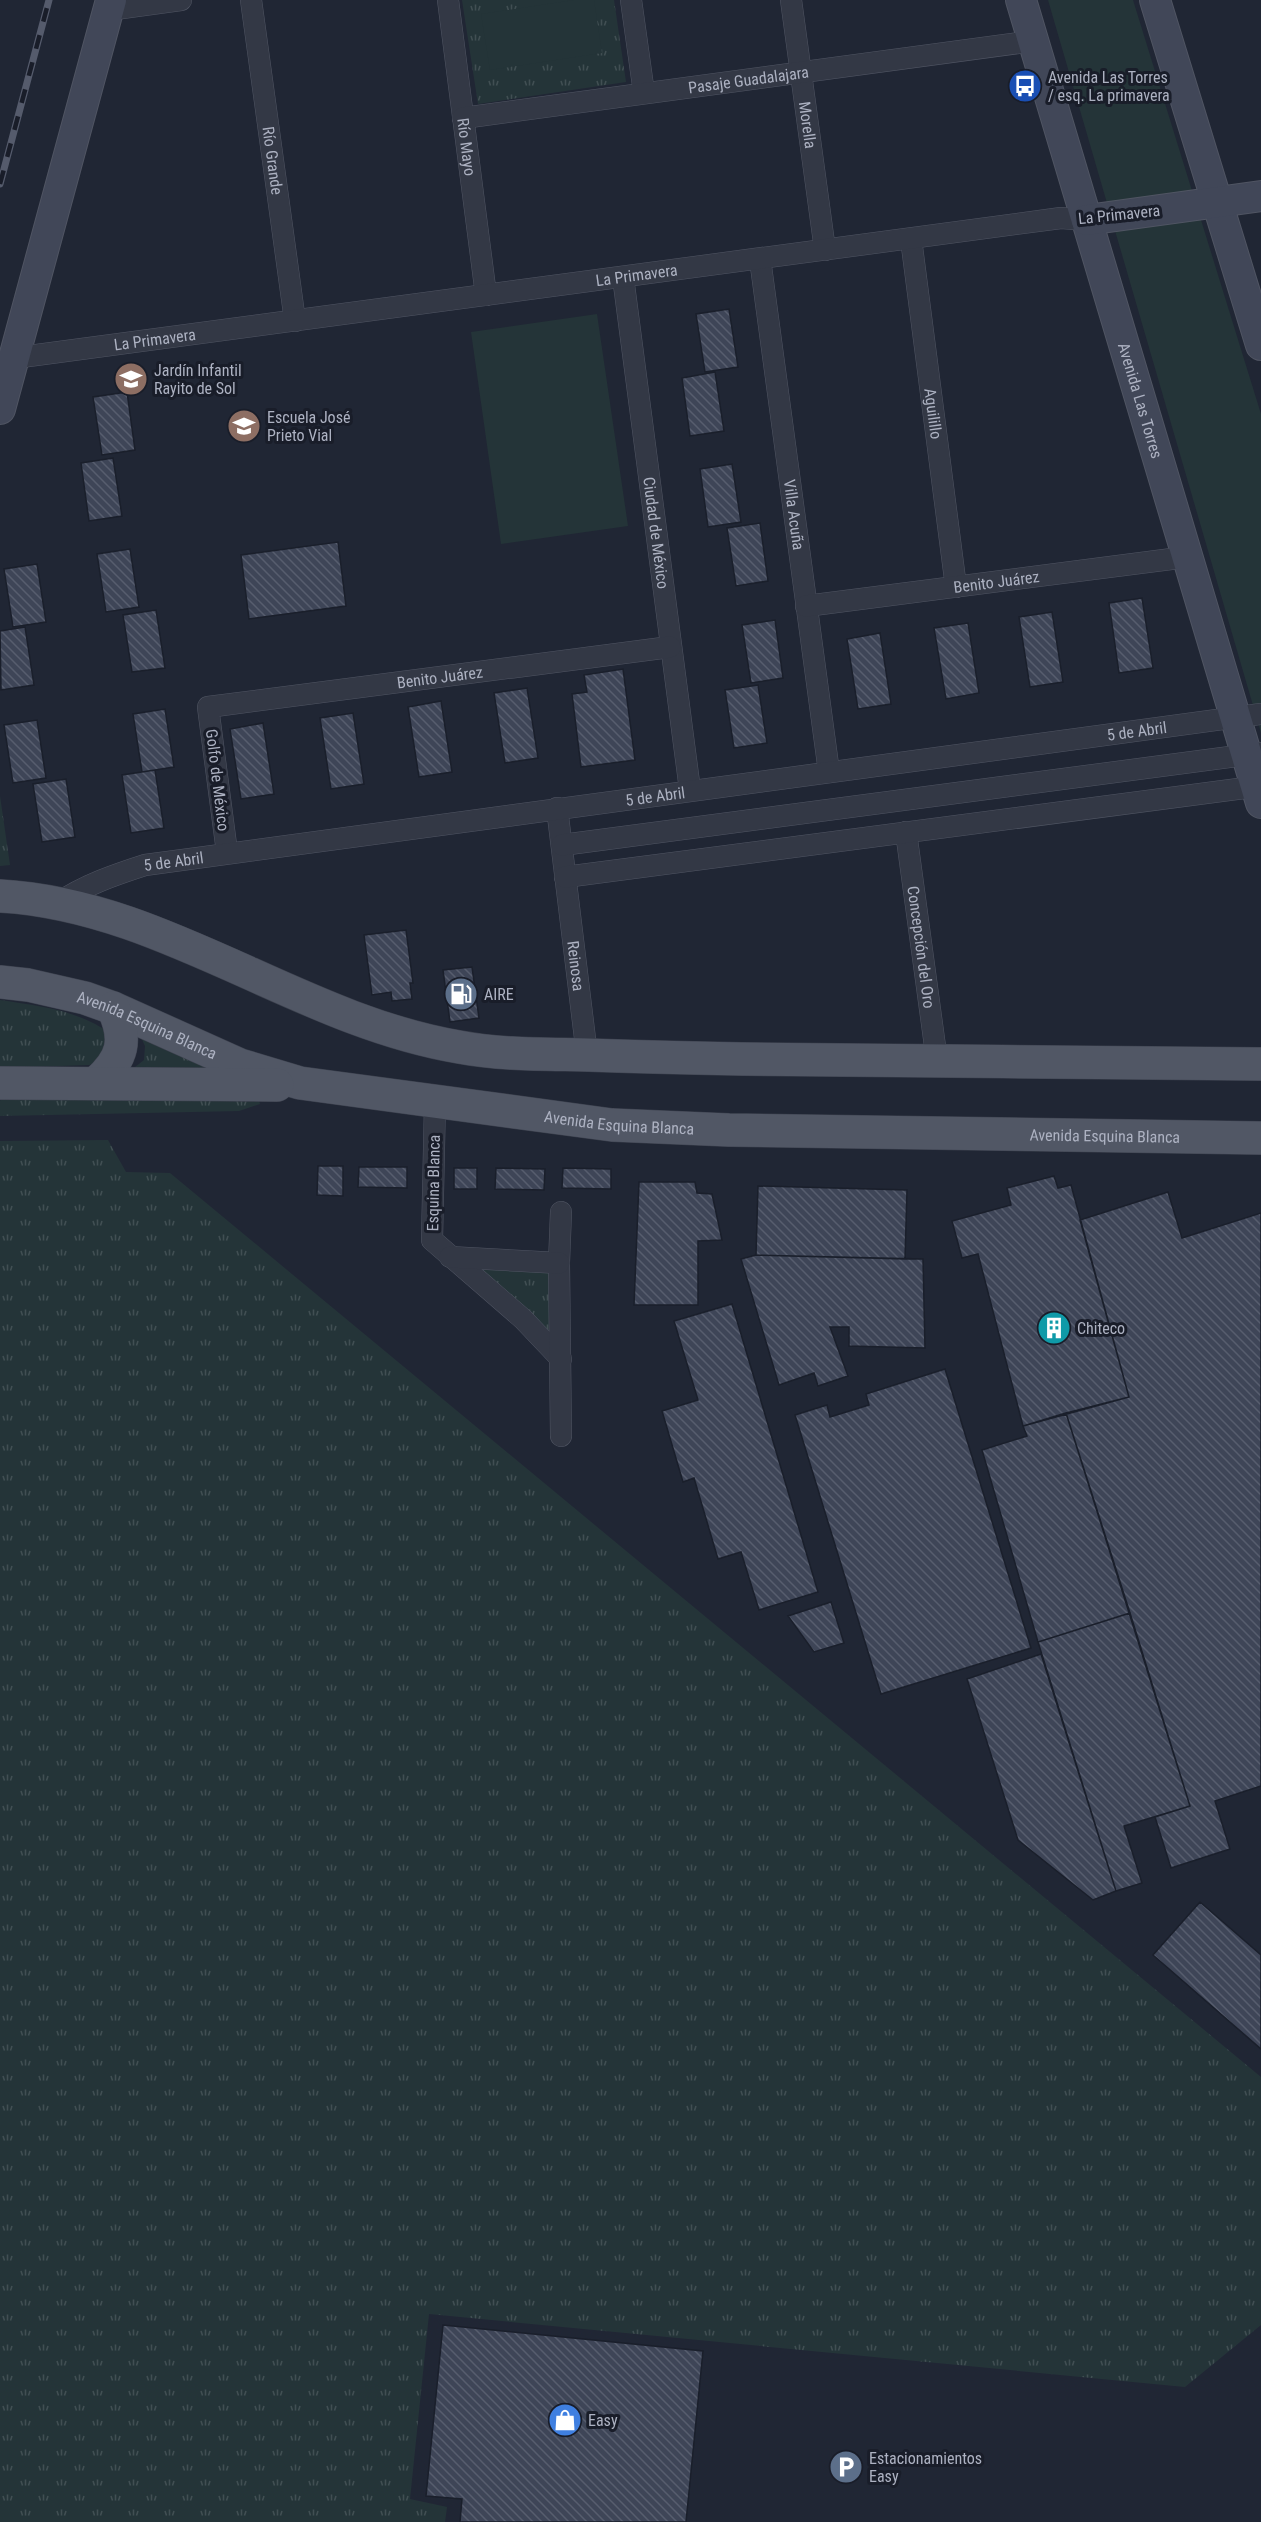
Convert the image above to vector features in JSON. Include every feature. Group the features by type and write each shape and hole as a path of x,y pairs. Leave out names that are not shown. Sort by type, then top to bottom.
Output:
{"main road":[{"path":"0,896 58,903 134,925 323,1006 405,1036 462,1048 519,1054 1261,1064"},
{"name":"Avenida Esquina Blanca","path":"0,982 56,990 113,1008 220,1057 300,1083 570,1120 665,1128 1261,1138"},
{"path":"97,1082 114,1065 121,1050 121,1032 113,1008"},
{"path":"0,1083 97,1082 262,1087 300,1083"}],"street":[{"path":"0,409 110,5 181,0"},
{"name":"Río Grande","path":"251,0 295,321"},
{"name":"Río Mayo","path":"448,0 486,295"},
{"path":"631,0 644,93"},
{"name":"Morella","path":"791,0 825,250"},
{"name":"Avenida Las Torres","path":"1021,0 1187,557 1248,715 1259,792"},
{"path":"1155,0 1261,345"},
{"name":"Pasaje Guadalajara","path":"463,118 1033,41"},
{"name":"La Primavera","path":"14,358 1061,218 1087,220 1261,196"},
{"name":"Aguilillo","path":"911,238 956,587"},
{"name":"Villa Acuña","path":"760,259 830,771"},
{"name":"Ciudad de México","path":"623,277 690,790"},
{"name":"Benito Juárez","path":"806,606 1187,557"},
{"name":"Benito Juárez","path":"208,707 670,647"},
{"name":"Golfo de México","path":"208,707 227,852"},
{"name":"5 de Abril","path":"58,903 98,881 145,865 227,852 1248,715"},
{"path":"562,845 1254,754"},
{"path":"565,877 906,832 1259,792"},
{"name":"Reinosa","path":"557,808 587,1055"},
{"name":"Concepción del Oro","path":"906,832 937,1061"},
{"name":"Esquina Blanca","path":"435,1102 432,1240 523,1319 561,1359"},
{"path":"561,1212 559,1263 561,1436"},
{"path":"450,1257 559,1263"}],"green space":[{"path":"462,0 614,0 626,82 478,104"},
{"path":"574,0 594,0 602,53 490,70 481,14"},
{"path":"1048,0 1133,0 1261,414 1261,733"},
{"path":"597,314 628,526 501,544 471,332"},
{"path":"0,796 10,865 0,866"},
{"path":"0,1000 59,1010 100,1027 112,1035 103,1060 89,1065 0,1068"},
{"path":"139,1033 220,1067 216,1075 130,1071 144,1060 145,1046"},
{"path":"256,1089 260,1104 239,1111 0,1116 0,1101 5,1092"},
{"path":"108,1140 126,1172 170,1173 1261,2077 1261,2325 1185,2387 429,2314 410,2499 447,2507 445,2522 0,2522 0,1141"},
{"path":"472,1267 550,1272 554,1338"}],"building":[{"path":"729,309 738,367 705,372 696,314"},
{"path":"715,372 724,431 690,436 682,378"},
{"path":"127,392 135,450 102,455 93,397"},
{"path":"113,458 122,516 89,521 81,463"},
{"path":"732,464 741,522 708,527 700,469"},
{"path":"760,523 768,581 736,586 727,528"},
{"path":"338,542 346,606 249,619 241,555"},
{"path":"130,549 139,607 106,612 97,554"},
{"path":"37,564 46,622 13,627 4,569"},
{"path":"1142,598 1153,668 1119,673 1109,603"},
{"path":"156,610 165,668 132,672 123,615"},
{"path":"1052,612 1063,682 1030,687 1019,617"},
{"path":"775,620 783,678 751,683 742,625"},
{"path":"968,623 979,693 946,699 934,628"},
{"path":"25,627 34,685 1,690 0,631"},
{"path":"880,633 891,704 858,709 847,639"},
{"path":"623,669 635,760 581,767 572,694 587,692 584,675"},
{"path":"758,685 767,743 734,748 725,690"},
{"path":"527,688 538,758 505,763 494,693"},
{"path":"441,701 452,772 419,777 408,707"},
{"path":"165,709 174,767 142,772 133,714"},
{"path":"353,713 364,784 331,789 320,718"},
{"path":"37,720 46,778 13,783 4,725"},
{"path":"263,723 274,794 241,799 230,729"},
{"path":"155,770 164,828 131,833 122,775"},
{"path":"66,779 75,837 42,842 33,784"},
{"path":"406,930 413,983 410,983 412,999 392,1001 391,992 372,995 364,935"},
{"name":"AIRE","path":"472,967 479,1018 450,1022 443,970"},
{"path":"318,1166 343,1166 343,1196 317,1195"},
{"path":"359,1167 407,1167 407,1188 358,1187"},
{"path":"454,1168 477,1168 477,1189 454,1189"},
{"path":"496,1168 545,1169 544,1190 495,1189"},
{"path":"563,1168 611,1169 611,1189 562,1188"},
{"name":"Chiteco","path":"1054,1176 1058,1188 1071,1185 1129,1397 1023,1426 978,1254 962,1258 952,1221 1011,1205 1007,1188"},
{"path":"639,1182 695,1182 697,1193 712,1194 722,1240 698,1241 698,1305 634,1305"},
{"path":"758,1186 907,1190 905,1259 756,1255"},
{"path":"1168,1192 1182,1238 1261,1213 1261,1786 1215,1801 1230,1849 1171,1868 1155,1817 1190,1806 1066,1413 1129,1397 1080,1220"},
{"path":"756,1255 923,1259 925,1348 849,1346 849,1327 830,1327 848,1376 818,1386 814,1373 779,1385 741,1259"},
{"path":"732,1304 818,1592 759,1610 741,1552 718,1559 694,1478 683,1482 662,1411 698,1400 674,1321"},
{"path":"945,1369 1031,1648 881,1694 795,1415 827,1405 830,1417 869,1405 866,1394"},
{"path":"1066,1413 1130,1613 1038,1642 982,1450 1027,1436 1023,1426"},
{"path":"831,1602 844,1643 814,1652 788,1616"},
{"path":"1130,1613 1190,1806 1124,1826 1142,1883 1116,1891 1038,1642"},
{"path":"1041,1654 1116,1891 1093,1900 1018,1840 967,1679"},
{"path":"1200,1902 1261,1955 1261,2049 1153,1955"},
{"name":"Easy","path":"443,2325 703,2351 686,2522 460,2522 462,2499 426,2496"}],"railway":[{"path":"0,184 49,0"}],"place":[{"name":"Avenida Las Torres / esq. La primavera","path":"1025,86"},
{"name":"Jardín Infantil Rayito de Sol","path":"131,379"},
{"name":"Escuela José Prieto Vial","path":"244,426"},
{"name":"AIRE","path":"461,994"},
{"name":"Chiteco","path":"1054,1328"},
{"name":"Easy","path":"565,2420"},
{"name":"Estacionamientos Easy","path":"846,2467"}]}
